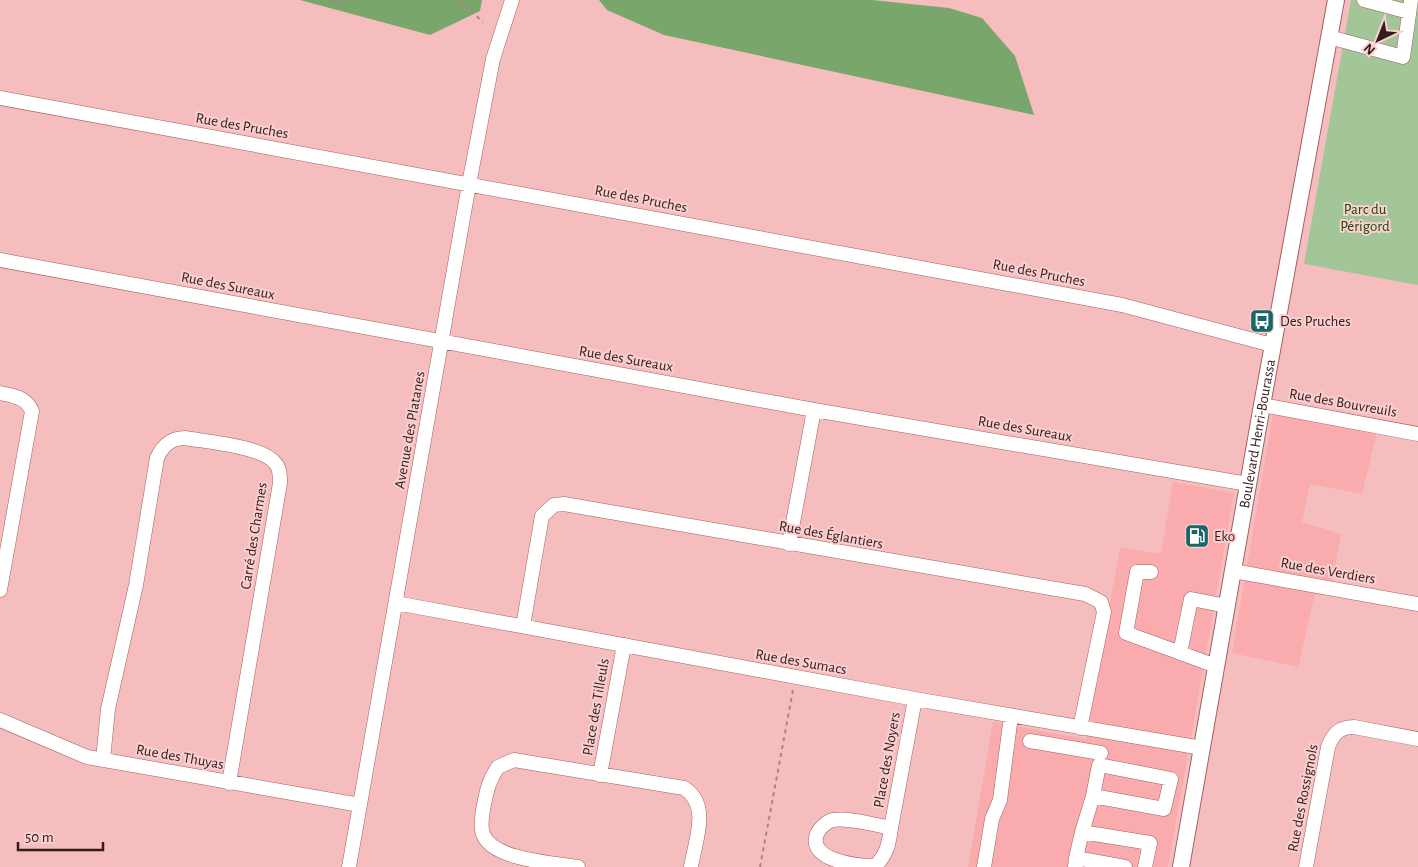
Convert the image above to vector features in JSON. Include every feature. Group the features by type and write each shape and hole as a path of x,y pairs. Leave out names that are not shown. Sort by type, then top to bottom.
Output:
{"main road":[{"name":"Boulevard Henri-Bourassa","path":"1181,867 1272,345 1336,0"}],"street":[{"name":"Avenue des Platanes","path":"349,867 442,343 468,184 493,60 512,0"},
{"path":"1329,37 1403,56 1410,6 1364,0"},
{"name":"Rue des Pruches","path":"0,98 1122,306 1272,345"},
{"name":"Rue des Sureaux","path":"0,260 442,343 814,410 1248,484"},
{"path":"0,393 21,398 28,403 32,411 0,590"},
{"name":"Rue des Bouvreuils","path":"1262,405 1418,434"},
{"path":"789,544 814,410"},
{"name":"Carré des Charmes","path":"103,760 108,709 136,585 157,458 168,442 176,438 185,438 260,452 276,464 280,473 280,483 229,782"},
{"name":"Rue des Églantiers","path":"523,626 540,522 546,510 554,505 564,504 1093,597 1101,602 1104,622 1080,728"},
{"name":"Rue des Verdiers","path":"1233,571 1418,604"},
{"path":"1151,572 1137,572 1126,633 1216,666"},
{"path":"1180,653 1191,599 1227,606"},
{"name":"Rue des Sumacs","path":"396,603 915,699 1202,748"},
{"name":"Place des Tilleuls","path":"600,775 624,646"},
{"name":"Place des Noyers","path":"891,828 839,819 829,821 817,834 815,845 820,854 829,858 875,866 881,861 888,847 915,699"},
{"path":"984,867 992,819 1000,800 1012,716"},
{"name":"Rue des Thuyas","path":"0,720 87,757 360,805"},
{"name":"Rue des Rossignols","path":"1306,867 1328,748 1337,731 1344,727 1418,739"},
{"path":"1104,732 1093,796 1082,832 1076,862 1125,867"},
{"path":"1030,741 1171,779 1164,809 1093,796"},
{"name":"Place des Tilleuls","path":"578,867 507,854 488,843 483,834 481,824 488,784 498,766 514,760 684,788 692,793 697,800 701,814 691,867"},
{"path":"1082,832 1150,843 1145,867"}],"path":[{"path":"331,0 338,3 342,0"},
{"path":"459,0 483,22"},
{"path":"760,867 795,677"}],"shaded area":[{"path":"1273,414 1377,432 1362,494 1310,484 1302,522 1341,534 1332,583 1318,581 1298,667 1232,653"},
{"path":"1173,482 1234,493 1168,867 968,867 993,722 1086,739 1120,547 1161,554"}],"green space":[{"path":"300,0 482,0 480,11 430,35"},
{"path":"599,0 872,0 949,8 982,18 1015,56 1034,115 664,35 607,10"},
{"name":"Parc du Périgord","path":"1351,0 1418,0 1418,285 1304,264"}],"place":[{"name":"Des Pruches","path":"1262,321"},
{"name":"Eko","path":"1197,536"}]}
